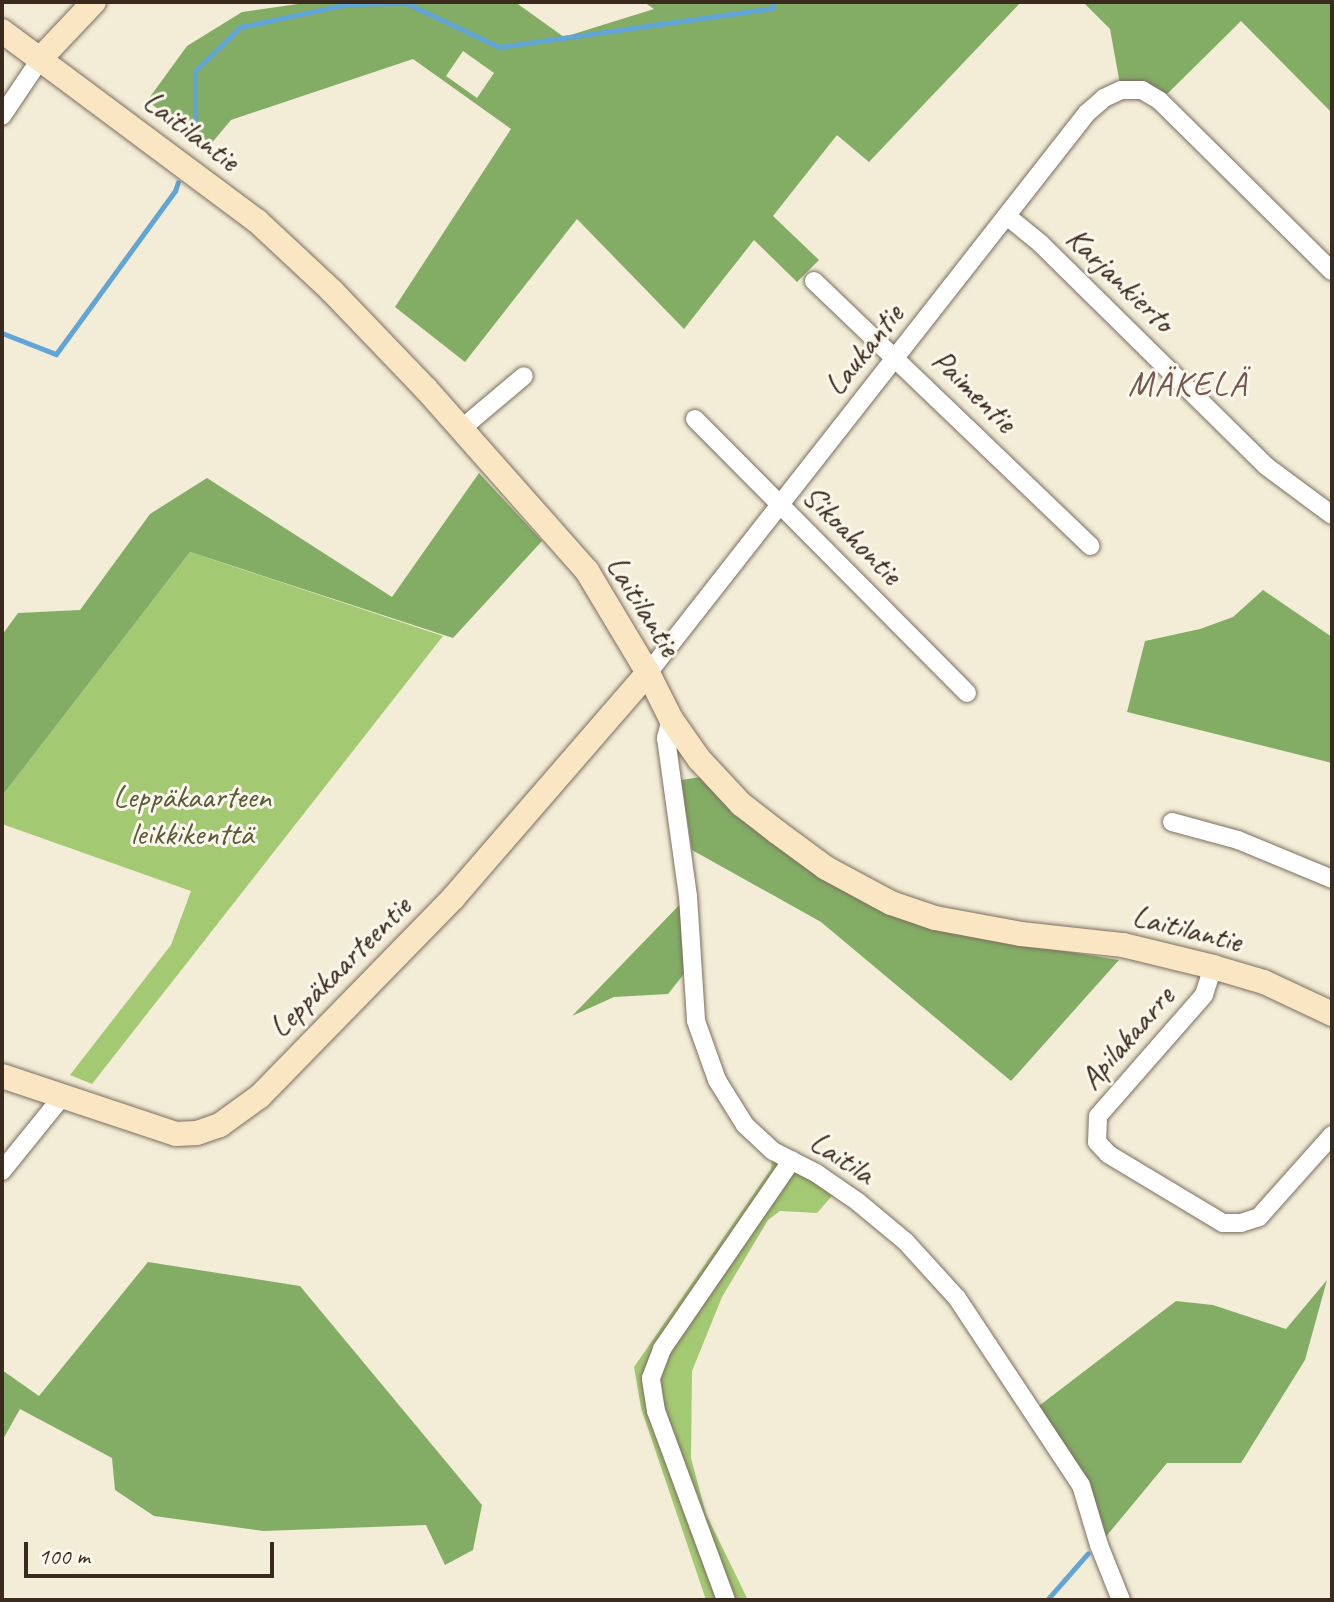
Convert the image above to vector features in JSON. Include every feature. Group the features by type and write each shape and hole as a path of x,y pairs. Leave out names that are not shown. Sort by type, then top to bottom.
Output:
{"street":[{"path":"2,116 41,58 94,2"},
{"name":"Laitilantie","path":"2,31 257,221 332,291 461,429 587,571 648,673 671,719 699,759 741,804 826,868 891,903 935,918 1021,934 1123,945 1264,982 1332,1014"},
{"name":"Laukantie","path":"648,673 1087,113 1104,98 1121,90 1142,90 1160,101 1332,271"},
{"name":"Karjankierto","path":"1008,217 1040,243 1266,466 1332,515"},
{"name":"Paimentie","path":"814,281 897,357 1090,546"},
{"path":"461,429 524,376"},
{"name":"Sikoahontie","path":"695,419 967,693"},
{"name":"Leppäkaarteentie","path":"2,1076 176,1134 197,1133 220,1125 260,1096 453,898 648,673"},
{"name":"Laitila","path":"671,719 666,738 688,896 696,1021 717,1080 745,1125 773,1151 816,1173 870,1212 906,1242 957,1298 1081,1485 1099,1545 1121,1600"},
{"path":"1172,822 1238,840 1332,879"},
{"name":"Apilakaarre","path":"1213,967 1204,995 1098,1116 1097,1142 1108,1154 1223,1223 1241,1223 1259,1217 1332,1135"},
{"path":"2,1171 62,1097"},
{"path":"726,1600 656,1411 651,1378 662,1349 792,1160"}],"green space":[{"path":"312,2 515,2 564,37 654,9 644,2 1021,2 869,162 837,135 773,216 819,260 797,282 754,240 684,329 577,219 465,362 395,307 511,129 413,59 231,120 210,145 147,101 187,46 242,12","holes":["463,51 494,73 477,98 446,76"]},
{"path":"1083,2 1332,2 1332,113 1241,21 1160,101 1121,90 1110,29"},
{"path":"479,473 542,541 453,638 190,552 2,796 2,635 18,613 80,610 150,514 207,478 392,597"},
{"name":"Leppäkaarteen leikkikenttä","path":"190,552 443,636 92,1084 70,1075 171,945 191,891 2,824 2,796"},
{"path":"1263,590 1332,637 1332,763 1127,712 1145,641 1200,629 1233,617"},
{"path":"701,777 734,815 823,876 1020,944 1119,960 1011,1081 821,922 692,850 681,780"},
{"path":"688,896 691,965 668,994 614,997 572,1016"},
{"path":"773,1151 858,1202 832,1196 817,1213 780,1211 768,1220 722,1297 692,1371 691,1458 706,1514 748,1600 706,1600 641,1408 634,1367 771,1169"},
{"path":"148,1262 300,1286 482,1505 473,1550 445,1565 426,1525 264,1531 154,1516 115,1490 112,1458 20,1409 2,1441 2,1370 39,1396"},
{"path":"1327,1280 1305,1360 1241,1463 1167,1463 1099,1545 1081,1485 1031,1412 1176,1301 1213,1305 1286,1329"}],"waterway":[{"path":"195,128 195,71 240,27 348,4 406,3 499,47 772,8 774,2"},
{"path":"2,333 56,354 175,191 178,182"},
{"path":"1047,1600 1088,1553"}],"district":[{"name":"MÄKELÄ","path":"1188,384"}]}
